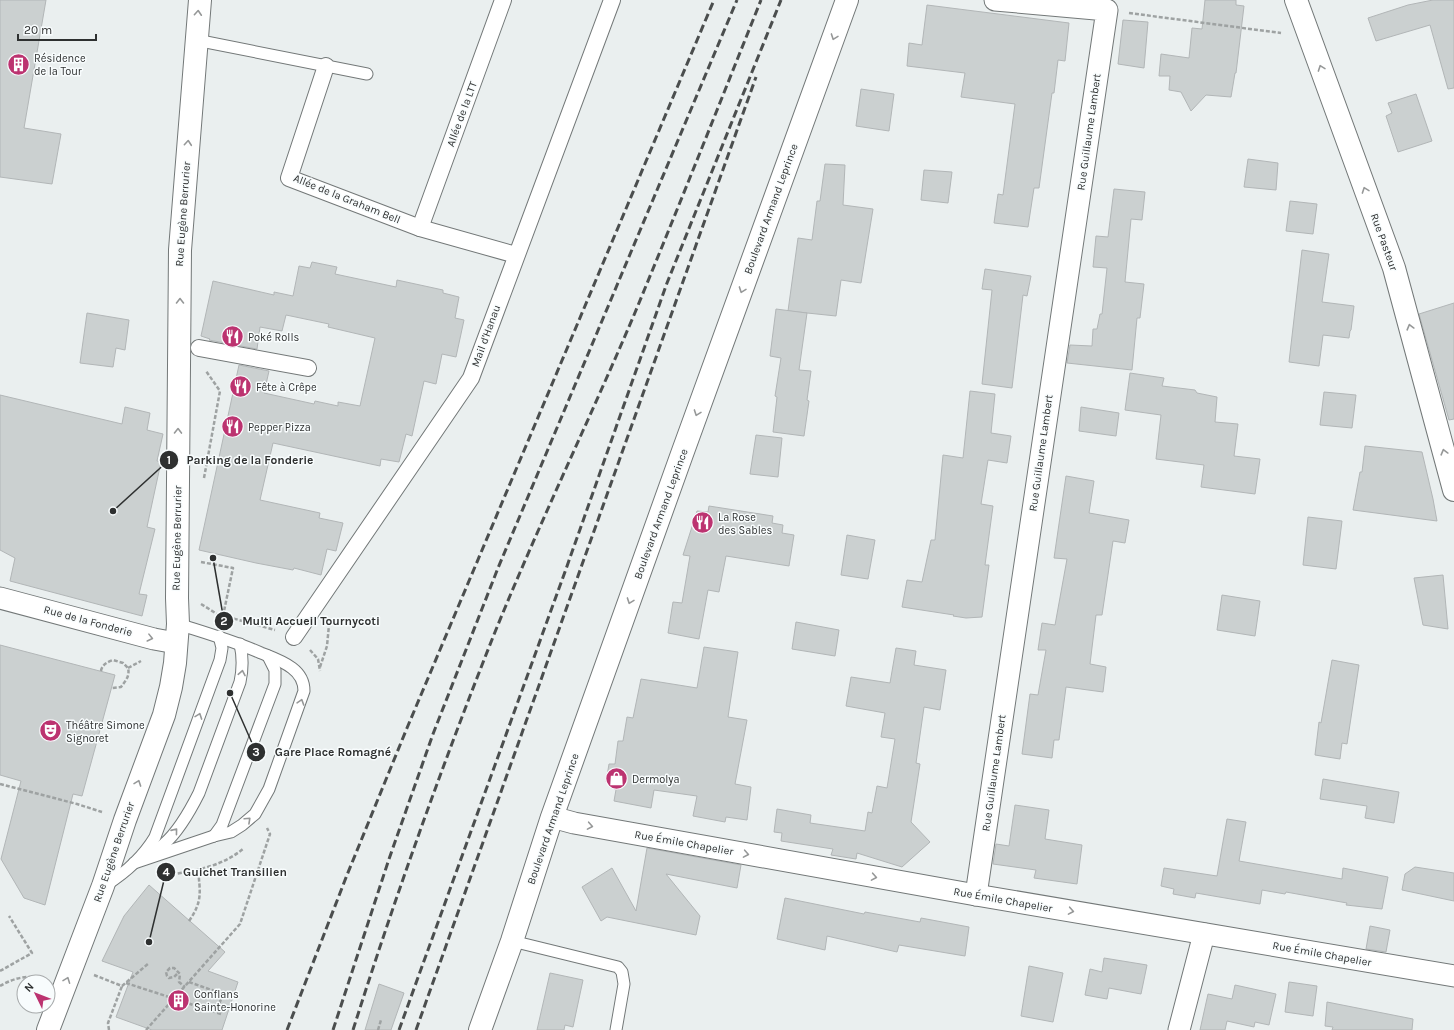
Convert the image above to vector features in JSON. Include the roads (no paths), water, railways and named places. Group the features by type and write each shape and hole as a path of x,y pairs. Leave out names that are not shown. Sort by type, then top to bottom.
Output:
{"street":[{"name":"Rue Eugène Berrurier","path":"48,1030 103,886 125,820 164,715 175,663 177,633 180,250 200,0"},
{"name":"Allée de la LTT","path":"420,228 503,0"},
{"name":"Mail d'Hanau","path":"294,637 471,378 612,0"},
{"name":"Boulevard Armand Leprince","path":"480,1030 512,941 552,817 847,0"},
{"name":"Rue Guillaume Lambert","path":"976,895 1107,10 995,0"},
{"name":"Rue Pasteur","path":"1296,0 1394,268 1454,490"},
{"name":"Allée de la Graham Bell","path":"326,66 289,178 420,228 516,255"},
{"path":"199,348 308,368"},
{"name":"Rue de la Fonderie","path":"0,598 154,639 177,633"},
{"name":"Rue Émile Chapelier","path":"552,817 574,823 976,895 1454,976"},
{"path":"1179,1030 1204,934"}],"lane":[{"path":"196,40 367,74"},
{"path":"134,863 236,830 255,814 269,789 304,691 304,683 292,668 268,656 220,636 177,633"},
{"path":"134,863 149,847 157,830 220,660 222,648 220,636"},
{"path":"103,886 164,843 173,834 192,808 199,793 240,682 243,662 240,644"},
{"path":"214,836 222,825 275,684 275,670 268,656"},
{"path":"512,941 618,967 622,972 624,984 616,1030"}],"railway":[{"path":"287,1030 347,875 407,728 714,0"},
{"path":"333,1030 389,859 433,734 498,568 737,0"},
{"path":"353,1030 385,931 420,832 493,637 527,556 634,315 761,0"},
{"path":"399,1030 566,569 667,283 781,0"},
{"path":"416,1030 756,77"}],"place":[{"name":"Résidence de la Tour","path":"18,64"},
{"name":"Poké Rolls","path":"233,337"},
{"name":"Fête à Crêpe","path":"241,387"},
{"name":"Pepper Pizza","path":"232,427"},
{"name":"Parking de la Fonderie","path":"113,511"},
{"name":"La Rose des Sables","path":"703,523"},
{"name":"Multi Accueil Tournycoti","path":"213,558"},
{"name":"Gare Place Romagné","path":"230,693"},
{"name":"Théâtre Simone Signoret","path":"50,731"},
{"name":"Dermolya","path":"617,779"},
{"name":"Guichet Transilien","path":"149,942"},
{"name":"Conflans Sainte-Honorine","path":"178,1000"}]}
